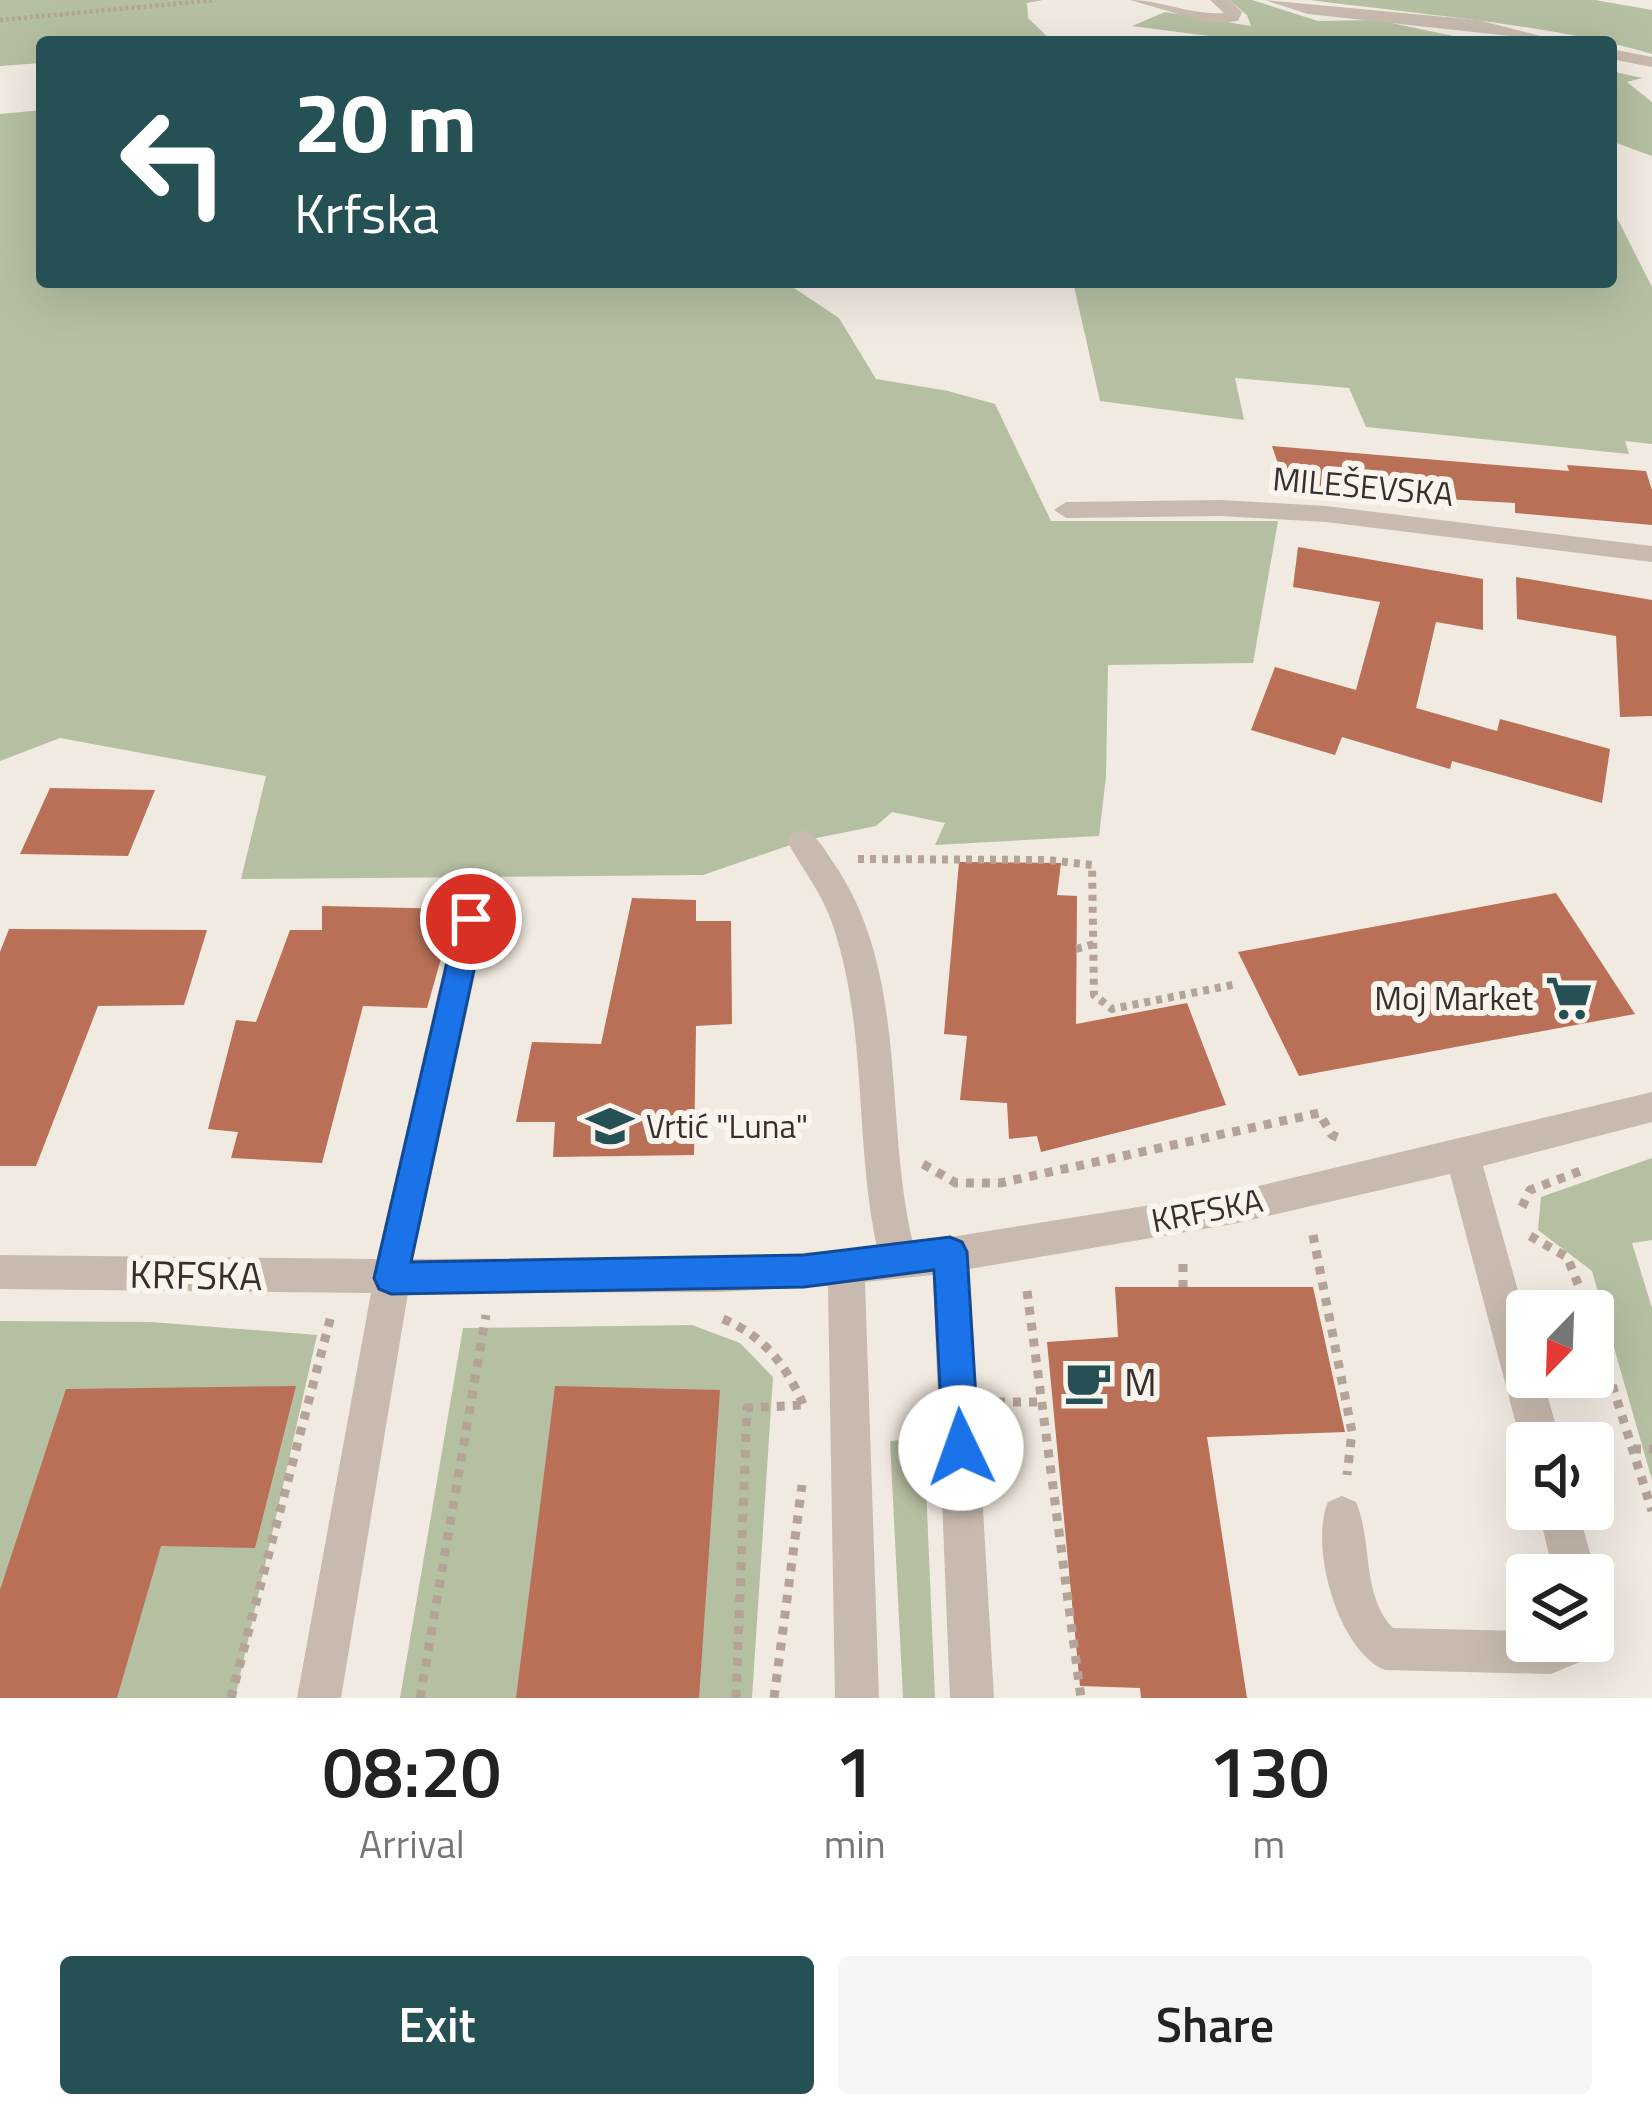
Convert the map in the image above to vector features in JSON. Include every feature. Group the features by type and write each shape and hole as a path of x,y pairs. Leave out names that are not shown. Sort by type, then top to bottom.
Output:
{"street":[{"path":"1138,0 1213,19 1232,17 1234,11 1218,0"},
{"path":"1274,0 1308,9 1478,25 1528,36"},
{"path":"1617,55 1652,62"},
{"name":"MILEŠEVSKA","path":"1066,511 1221,508 1326,514 1652,554"},
{"path":"802,841 830,875 847,909 866,978 882,1182 898,1259"},
{"path":"319,1698 388,1322 391,1278 471,919"},
{"name":"KRFSKA","path":"0,1272 391,1278 804,1271 1086,1233 1462,1158 1652,1107"},
{"path":"1462,1158 1534,1422"},
{"path":"950,1252 972,1698"},
{"path":"846,1266 857,1698"},
{"path":"1342,1516 1359,1614 1374,1642 1385,1649 1506,1652"}],"path":[{"path":"0,20 216,0"},
{"path":"864,874 858,859 1048,860 1092,865 1094,995 1102,1006 1151,1005 1237,984"},
{"path":"1076,949 1095,944"},
{"path":"911,1145 921,1162 938,1175 956,1183 981,1184 1319,1113 1332,1135 1344,1140 1365,1136"},
{"path":"1520,1213 1530,1190 1596,1166"},
{"path":"1527,1234 1567,1257 1580,1290"},
{"path":"1312,1235 1352,1432 1342,1516"},
{"path":"1183,1264 1183,1287"},
{"path":"1027,1291 1081,1698"},
{"path":"420,1698 488,1303"},
{"path":"231,1698 332,1313"},
{"path":"709,1315 748,1328 769,1344 788,1369 803,1405 802,1426"},
{"path":"1614,1390 1652,1511"},
{"path":"1013,1402 1040,1402"},
{"path":"736,1698 747,1408 803,1405"},
{"path":"1633,1449 1652,1449"},
{"path":"775,1698 802,1510 802,1468"}],"green space":[{"path":"0,0 1043,0 1027,3 1028,18 1047,36 36,36 36,63 0,66"},
{"path":"1229,0 1252,0 1318,21 1377,20 1453,36 1209,36 1132,26 1165,12 1251,26 1247,15"},
{"path":"1310,0 1595,0 1652,10 1652,54 1617,45 1617,36 1574,36"},
{"path":"1617,72 1642,78 1627,82 1652,102 1652,156 1617,143"},
{"path":"36,111 36,288 794,288 839,318 876,379 995,404 1051,521 1278,521 1253,663 1108,665 1106,777 1099,836 935,845 945,823 892,812 876,826 802,841 703,875 241,879 266,776 60,738 0,761 0,114"},
{"path":"1617,218 1652,287 1652,444 1625,441 1629,454 1366,427 1349,388 1235,378 1244,420 1100,401 1074,288 1617,288"},
{"path":"1652,1158 1652,1240 1632,1243 1652,1308 1652,1480 1614,1348 1614,1290 1597,1290 1592,1271 1538,1230 1541,1197"},
{"path":"0,1321 151,1322 317,1335 235,1698 0,1698"},
{"path":"692,1325 740,1343 773,1377 752,1698 400,1698 463,1328"},
{"path":"924,1438 935,1698 903,1698 890,1441"}],"building":[{"path":"1272,446 1569,471 1567,465 1646,471 1652,490 1652,525 1515,513 1515,503 1287,490"},
{"path":"1298,547 1483,579 1483,630 1436,622 1416,708 1497,731 1500,719 1610,749 1602,803 1452,761 1450,769 1342,737 1335,755 1251,730 1275,667 1356,690 1380,602 1293,587"},
{"path":"1516,577 1652,600 1652,716 1620,717 1616,636 1517,619"},
{"path":"50,788 155,790 128,856 20,854"},
{"path":"959,862 1061,863 1057,895 1077,896 1076,1024 1187,1003 1226,1105 1041,1152 1037,1136 1009,1139 1007,1103 960,1100 967,1036 944,1034"},
{"path":"1556,893 1635,1014 1299,1076 1238,952"},
{"path":"632,898 696,900 696,921 731,921 732,1024 696,1026 694,1155 553,1157 555,1122 516,1122 532,1042 601,1044"},
{"path":"322,906 455,909 427,1008 363,1006 322,1163 231,1158 238,1132 208,1129 236,1020 256,1022 290,930 322,930"},
{"path":"9,929 207,930 184,1005 98,1006 36,1166 0,1166 0,952"},
{"path":"1115,1287 1313,1287 1345,1432 1207,1437 1247,1698 1141,1698 1140,1688 1080,1686 1047,1342 1118,1337"},
{"path":"296,1386 255,1548 161,1546 117,1698 0,1698 0,1590 66,1389"},
{"path":"555,1386 720,1390 699,1698 516,1698"}],"place":[{"name":"Moj Market","path":"1569,998"},
{"name":"Vrtić \"Luna\"","path":"610,1126"},
{"name":"M","path":"1088,1382"}],"route":[{"path":"471,919 391,1278 804,1271 950,1252 961,1448"}]}
